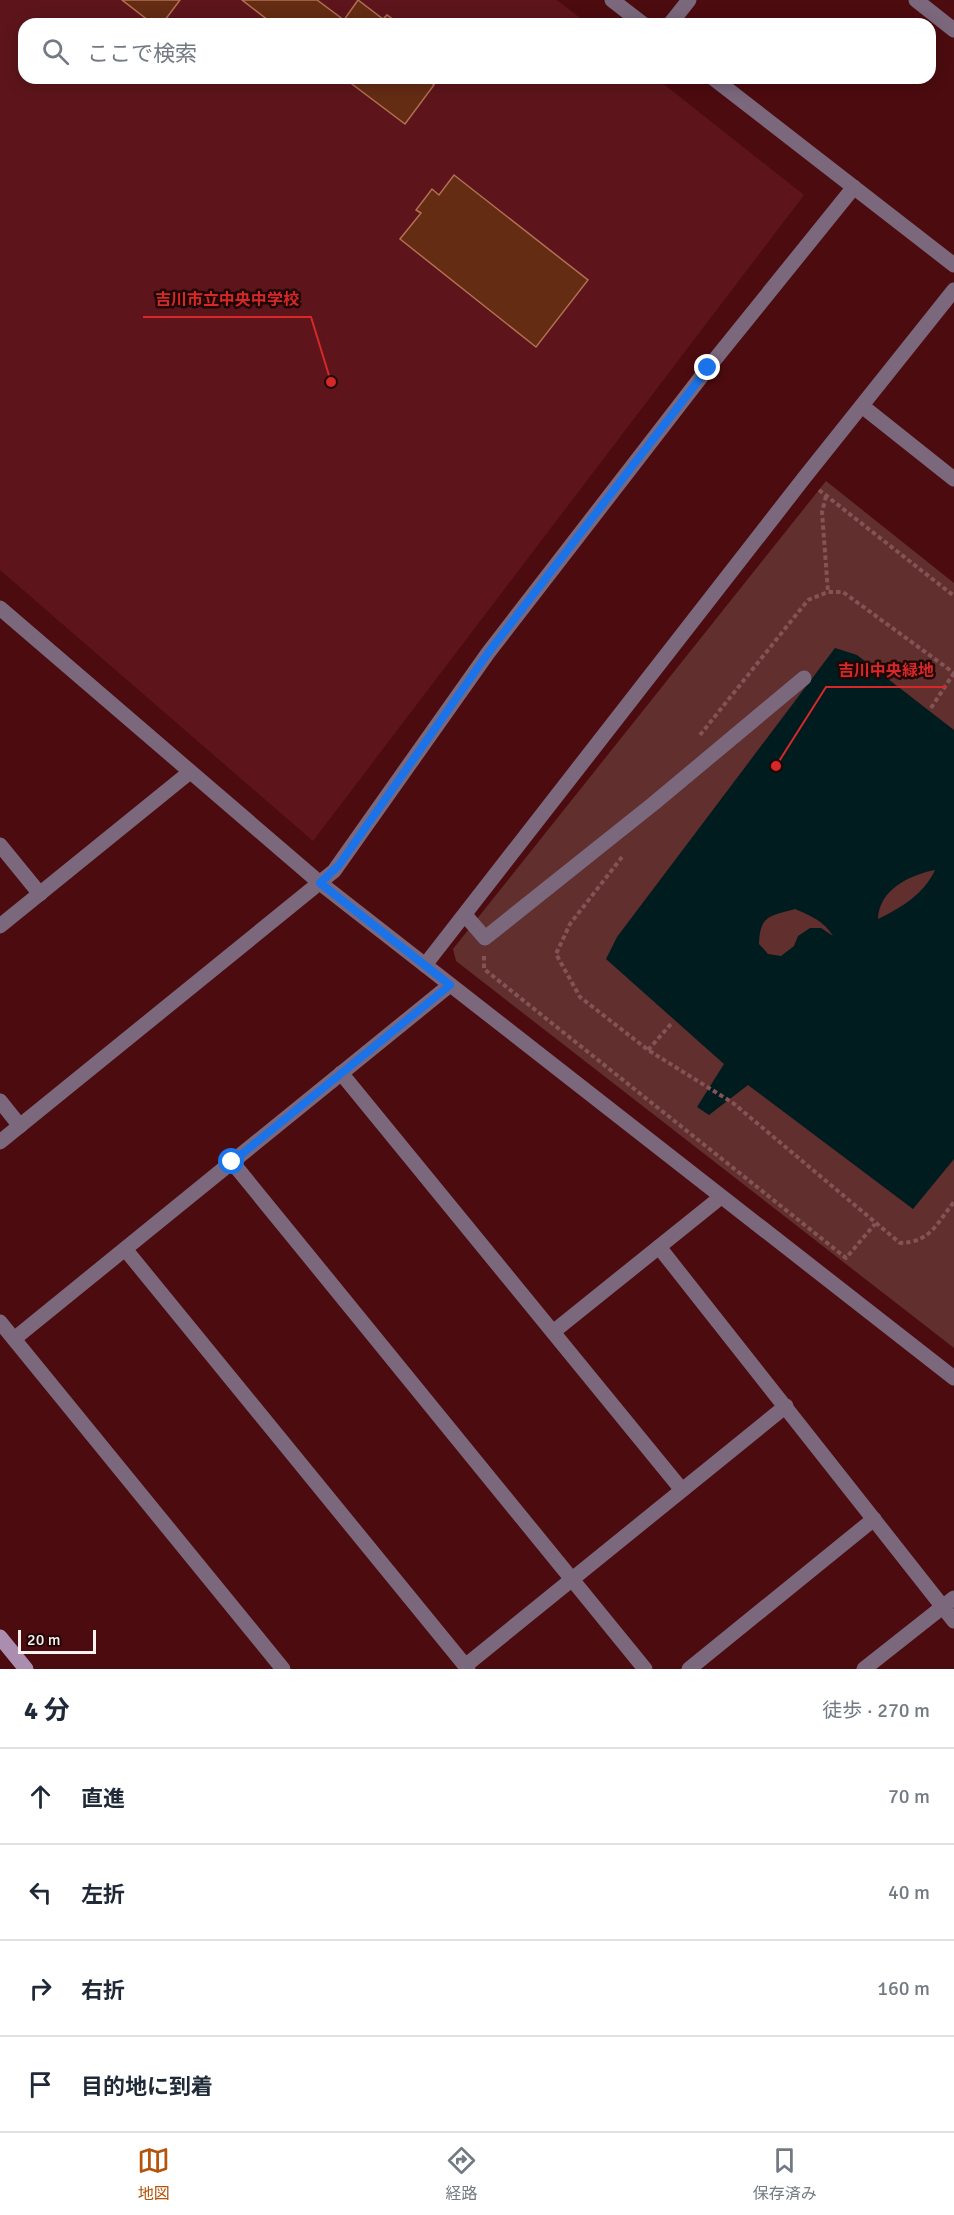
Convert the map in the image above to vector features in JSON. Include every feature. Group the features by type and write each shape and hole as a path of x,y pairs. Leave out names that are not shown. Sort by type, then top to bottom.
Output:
{"main road":[{"path":"0,1637 26,1669"}],"street":[{"path":"612,0 635,18"},
{"path":"675,18 689,0"},
{"path":"916,0 954,30"},
{"path":"721,84 954,265"},
{"path":"0,1143 320,883 339,865 488,653 708,368 854,187"},
{"path":"425,965 804,478 954,290"},
{"path":"862,406 954,479"},
{"path":"0,608 320,883 954,1378"},
{"path":"465,915 485,938 653,804 804,678"},
{"path":"0,926 190,772"},
{"path":"0,845 40,894"},
{"path":"14,1339 450,985"},
{"path":"341,1073 682,1490"},
{"path":"0,1101 20,1126"},
{"path":"232,1162 645,1669"},
{"path":"553,1332 720,1197"},
{"path":"659,1247 874,1519 948,1603 954,1621"},
{"path":"125,1249 467,1667 786,1406"},
{"path":"0,1322 282,1669"},
{"path":"688,1669 874,1519"},
{"path":"864,1669 948,1603"}],"path":[{"path":"804,478 954,596"},
{"path":"826,496 822,512 828,592"},
{"path":"931,708 954,673"},
{"path":"625,854 570,924 556,954 580,996 648,1050 733,1103 900,1243 914,1243 926,1237 954,1202"},
{"path":"485,938 484,969 846,1258 875,1224"},
{"path":"648,1050 671,1024"}],"shaded area":[{"path":"0,0 557,0 580,18 18,18 18,84 664,84 804,195 313,841 0,570"},
{"path":"826,481 954,583 954,1348 456,961 453,949"}],"water":[{"path":"835,648 857,655 954,730 954,1159 913,1209 748,1085 709,1115 697,1107 724,1064 606,959 617,937","holes":["935,870 918,893 878,919 884,900 897,885 925,872","795,909 821,923 833,936 821,928 810,928 798,936 794,946 781,956 768,954 759,944 764,922 768,918"]}],"building":[{"path":"122,0 180,0 166,18 145,18"},
{"path":"242,0 317,0 341,18 265,18"},
{"path":"358,0 382,18 345,18"},
{"path":"352,84 433,84 405,124"},
{"path":"454,175 588,280 536,347 400,239 421,213 416,210 432,189 439,195"}],"place":[{"name":"吉川市立中央中学校","path":"331,382"},
{"name":"吉川中央緑地","path":"776,766"}],"route":[{"path":"232,1162 450,985 320,883 339,865 488,653 708,368"}]}
